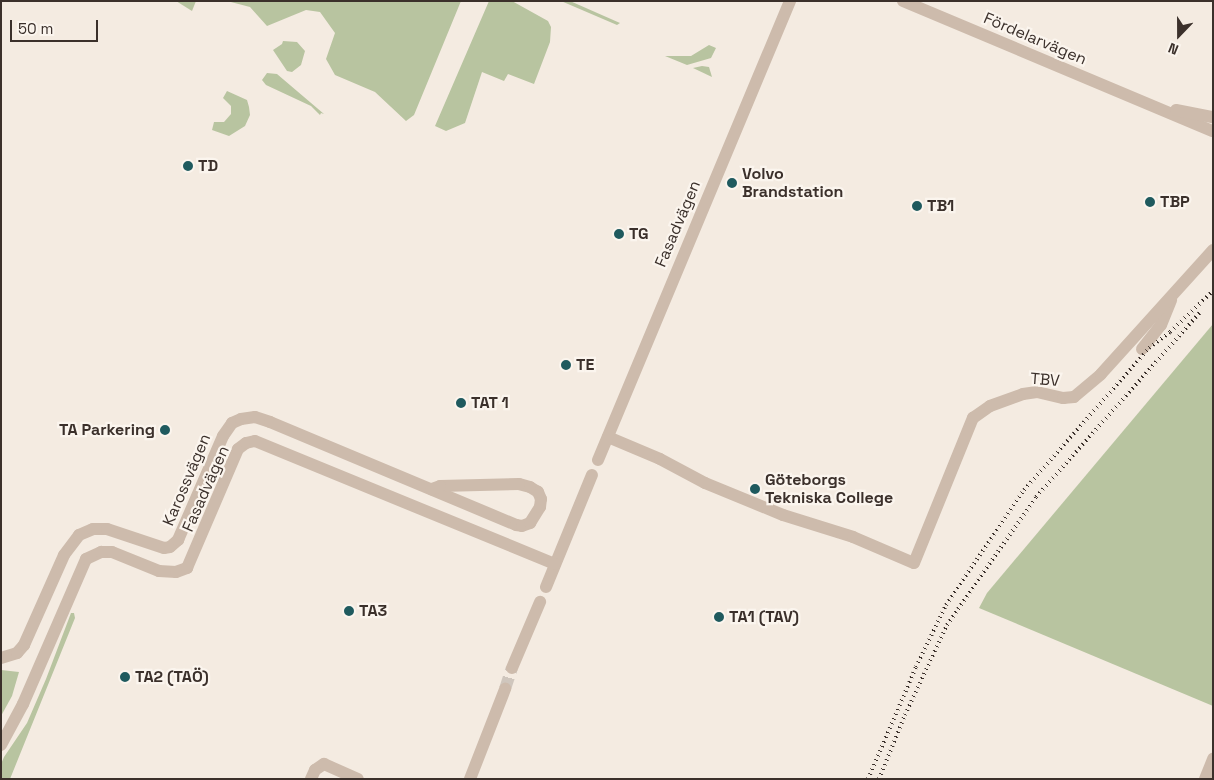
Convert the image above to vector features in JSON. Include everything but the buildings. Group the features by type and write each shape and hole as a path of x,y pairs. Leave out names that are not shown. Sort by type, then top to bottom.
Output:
{"street":[{"name":"Fasadvägen","path":"598,460 790,1"},
{"name":"Fördelarvägen","path":"903,1 1213,131"},
{"name":"Fördelarvägen","path":"1154,106 1213,117"},
{"name":"TBV","path":"608,437 660,458 705,483 783,515 853,537 914,563 973,418 990,406 1023,394 1037,392 1062,398 1074,397 1101,374 1213,250"},
{"path":"1142,349 1160,325 1170,302 1184,282"},
{"name":"Karossvägen","path":"1,658 17,653 24,645 64,554 79,535 93,529 107,529 164,548 178,540 222,436 232,423 241,419 255,417 270,422 432,489 522,526 530,523 536,516 541,499 538,492 530,487 519,484 440,486 432,489"},
{"name":"Fasadvägen","path":"1,745 23,704 86,559 101,552 112,552 159,571 176,572 188,568 238,449 246,443 255,441 555,564"},
{"path":"546,587 592,475"},
{"path":"512,668 540,602"},
{"path":"470,779 505,689"},
{"path":"1205,779 1213,759"},
{"path":"311,779 315,770 324,764 358,779"}],"green space":[{"path":"176,1 196,1 192,11"},
{"path":"227,1 461,1 414,115 406,121 375,92 335,75 326,59 335,33 320,12 306,10 267,26 250,7"},
{"path":"489,1 512,1 548,21 551,27 550,42 534,84 508,74 504,81 482,72 465,123 446,131 435,126"},
{"path":"561,1 570,1 620,23 617,25"},
{"path":"283,41 297,42 305,51 301,65 292,72 287,71 273,50 282,44"},
{"path":"709,45 716,48 711,58 687,65 665,56 691,56"},
{"path":"709,67 712,77 693,68"},
{"path":"267,73 277,74 324,114 321,113 320,115 311,106 266,85 262,80"},
{"path":"227,91 247,100 250,115 245,126 229,136 212,130 214,122 224,122 231,114 231,106 223,98"},
{"path":"1213,324 1213,706 979,608 987,593"},
{"path":"71,613 74,613 75,618 10,779 1,779 1,764 27,723"},
{"path":"1,670 19,672 12,696 1,716"}],"tunnel":[{"path":"505,689 512,668"}],"railway":[{"path":"868,779 916,667 946,605 1024,490 1149,348 1170,332 1213,291"},
{"path":"879,779 905,715 947,625 958,609 1036,497 1201,311"}],"place":[{"name":"TD","path":"188,166"},
{"name":"Volvo Brandstation","path":"732,183"},
{"name":"TBP","path":"1150,202"},
{"name":"TB1","path":"917,206"},
{"name":"TG","path":"619,234"},
{"name":"TE","path":"566,365"},
{"name":"TAT 1","path":"461,403"},
{"name":"TA Parkering","path":"165,430"},
{"name":"Göteborgs Tekniska College","path":"755,489"},
{"name":"TA3","path":"349,611"},
{"name":"TA1 (TAV)","path":"719,617"},
{"name":"TA2 (TAÖ)","path":"125,677"}]}
